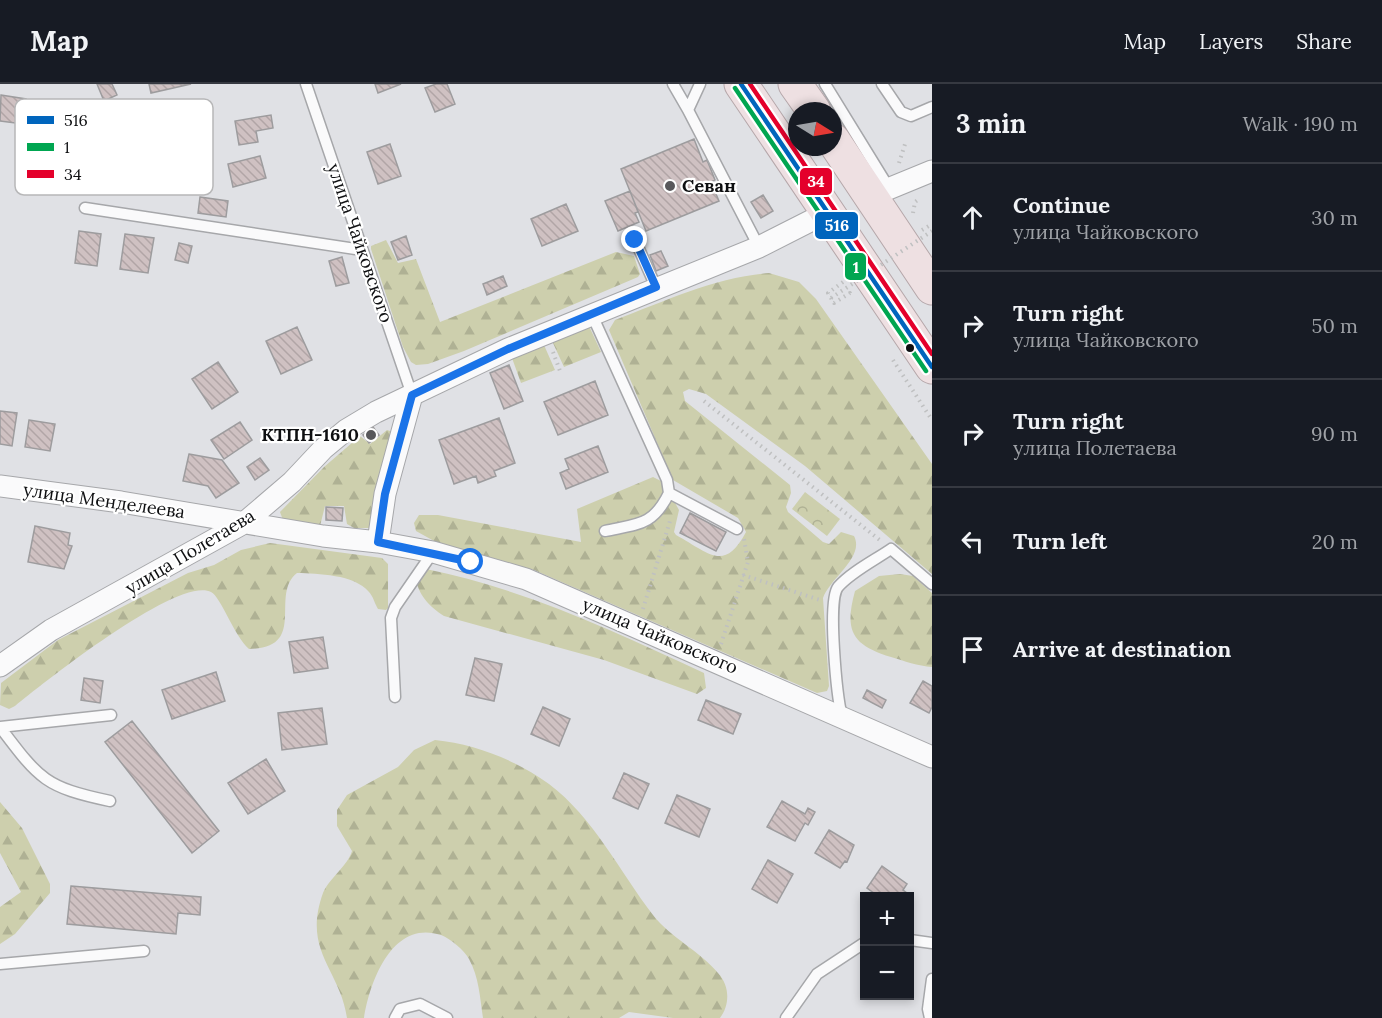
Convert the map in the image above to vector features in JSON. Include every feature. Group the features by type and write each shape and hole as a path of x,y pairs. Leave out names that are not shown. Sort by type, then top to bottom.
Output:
{"highway":[{"path":"741,84 932,367"},
{"path":"795,84 808,102"},
{"path":"842,150 880,192 932,288"}],"street":[{"path":"880,192 932,171"},
{"name":"улица Полетаева","path":"0,666 51,630 244,523 346,430 508,349 759,247 826,213"},
{"path":"378,542 385,494 412,395"},
{"name":"улица Менделеева","path":"0,486 121,502 244,523"},
{"name":"улица Чайковского","path":"244,523 433,552 526,579 716,660 932,757"}],"lane":[{"name":"улица Чайковского","path":"306,84 412,395"},
{"path":"673,84 759,247"},
{"path":"688,110 700,84"},
{"path":"825,84 880,192"},
{"path":"882,84 901,112 911,116 932,107"},
{"path":"84,208 362,250"},
{"path":"635,240 656,287"},
{"path":"592,315 666,480 669,493 661,510 645,523 605,531"},
{"path":"669,493 737,529"},
{"path":"842,717 838,701 833,604 839,586 891,549 932,584"},
{"path":"395,698 392,618 395,607 433,552"},
{"path":"0,727 111,715"},
{"path":"0,727 28,765 49,784 71,792 111,801"},
{"path":"914,941 932,943"},
{"path":"786,1018 817,974 860,946"},
{"path":"0,964 144,951"},
{"path":"927,1015 932,979"},
{"path":"395,1018 400,1009 420,1004 447,1018"}],"path":[{"path":"898,160 906,141"},
{"path":"913,217 915,202 928,193"},
{"path":"918,224 922,230 932,224"},
{"path":"831,298 932,231"},
{"path":"843,283 828,293 834,303 849,293"},
{"path":"550,343 560,371"},
{"path":"704,401 798,472 891,549"},
{"path":"637,626 670,518 669,493"},
{"path":"716,660 747,562 744,537 737,529"},
{"path":"743,575 833,604"}],"green space":[{"path":"386,240 398,263 416,259 440,322 616,252 634,256 640,274 638,277 464,351 428,364 416,365 411,362 403,347 371,249 371,246"},
{"path":"769,273 799,282 816,299 932,464 932,574 805,466 706,394 689,389 683,392 685,401 790,485 791,493 786,507 788,512 823,542 829,544 841,532 854,536 855,552 851,560 823,598 829,686 827,691 817,693 534,570 434,541 416,531 414,523 419,515 438,515 581,542 577,509 653,477 663,482 665,492 654,514 604,533 642,527 656,518 670,501 674,501 679,510 674,532 676,535 715,556 723,556 730,552 738,545 746,532 738,518 673,480 609,330 615,320 691,291 730,279"},
{"path":"589,326 601,352 564,367 553,343 555,340"},
{"path":"544,345 555,370 521,383 512,358"},
{"path":"387,430 393,432 370,528 354,528 347,524 344,506 325,506 320,526 283,520 280,512 324,467 360,436 370,444"},
{"path":"805,492 840,519 827,536 792,509"},
{"path":"270,543 382,558 388,564 388,608 378,609 369,592 345,578 297,573 289,583 283,630 278,640 267,646 249,649 243,643 215,595 211,592 195,591 171,599 112,634 15,706 9,709 0,705 1,683 58,640 188,573 214,565 241,550"},
{"path":"426,569 498,588 602,627 704,673 706,688 697,694 604,660 444,616 429,604 419,589 416,577"},
{"path":"900,574 913,576 932,593 932,667 901,660 867,647 854,634 851,626 850,616 855,591 879,576"},
{"path":"435,740 465,745 495,754 536,775 565,797 593,829 653,915 668,931 711,965 722,978 727,990 727,1001 720,1018 673,1018 629,1012 619,1018 483,1018 477,980 467,956 445,937 424,932 410,936 397,944 387,956 372,987 364,1018 347,1018 343,1001 324,959 317,930 323,893 352,851 337,826 337,810 347,795 398,767 414,750"},
{"path":"0,802 22,828 50,884 50,893 15,934 0,944 0,907 21,892 0,853"}],"building":[{"path":"97,84 112,84 117,95 103,99"},
{"path":"149,84 191,84 151,93"},
{"path":"375,84 401,84 378,93"},
{"path":"436,84 447,84 455,104 435,112 425,88"},
{"path":"1,95 26,99 15,99 15,123 0,121"},
{"path":"271,115 273,128 256,131 258,142 239,145 235,121"},
{"name":"Севан","path":"694,139 703,162 707,160 715,180 711,182 719,201 646,231 621,169"},
{"path":"390,144 401,176 378,184 367,152"},
{"path":"260,156 266,178 233,187 228,164"},
{"path":"630,191 638,212 635,213 639,222 618,231 605,201"},
{"path":"763,195 773,211 761,218 751,202"},
{"path":"200,197 228,201 226,217 198,213"},
{"path":"566,204 578,231 542,246 531,219"},
{"path":"79,231 101,234 97,266 75,263"},
{"path":"125,234 154,238 148,273 120,269"},
{"path":"406,236 412,255 398,260 391,242"},
{"path":"179,243 192,246 188,263 175,260"},
{"path":"661,251 668,266 656,271 650,255"},
{"path":"342,257 349,283 336,286 329,261"},
{"path":"503,276 507,286 487,295 483,284"},
{"path":"297,327 312,360 281,374 266,341"},
{"path":"218,362 238,392 212,409 192,379"},
{"path":"509,365 523,401 504,409 490,373"},
{"path":"595,381 608,415 558,435 544,402"},
{"path":"0,411 17,413 12,446 0,444"},
{"path":"499,418 515,463 494,471 496,476 478,483 476,476 454,484 439,440"},
{"path":"29,420 55,424 50,451 25,447"},
{"path":"240,422 252,440 224,459 211,440"},
{"name":"КТПН-1610","path":"373,427 379,435 369,443 363,435"},
{"path":"598,446 608,472 566,489 560,473 569,469 565,459"},
{"path":"189,454 222,460 239,483 216,498 208,486 183,481"},
{"path":"260,458 269,470 255,480 247,467"},
{"path":"326,507 343,508 342,521 326,520"},
{"path":"690,513 726,532 716,551 680,533"},
{"path":"35,526 70,533 68,545 72,546 64,569 28,562"},
{"path":"323,637 328,668 294,673 289,642"},
{"path":"475,658 502,664 494,701 466,695"},
{"path":"216,672 225,701 172,719 162,690"},
{"path":"84,678 103,681 100,703 81,700"},
{"path":"923,681 932,686 932,707 929,713 910,703"},
{"path":"867,690 886,700 882,708 863,698"},
{"path":"706,700 741,714 733,734 698,720"},
{"path":"543,707 570,719 559,746 531,734"},
{"path":"322,708 327,744 282,750 278,713"},
{"path":"132,721 219,831 192,853 105,742"},
{"path":"266,759 285,791 248,814 228,783"},
{"path":"624,773 649,784 638,809 613,798"},
{"path":"677,795 710,809 699,837 665,823"},
{"path":"782,801 805,814 808,808 815,812 808,825 805,823 795,841 767,827"},
{"path":"829,830 854,845 847,862 845,861 840,868 815,853"},
{"path":"768,860 793,874 777,903 752,889"},
{"path":"882,866 907,884 903,890 906,892 872,892 867,888"},
{"path":"71,886 201,897 200,915 178,913 176,934 67,924"}],"transit line":[{"name":"516","path":"741,84 932,367"},
{"name":"34","path":"750,84 932,354"},
{"name":"1","path":"735,88 926,371"}],"place":[{"name":"Севан","path":"670,186"},
{"name":"КТПН-1610","path":"371,435"}],"route":[{"path":"471,562 378,542 385,494 412,395 508,349 656,287 635,240"}]}
